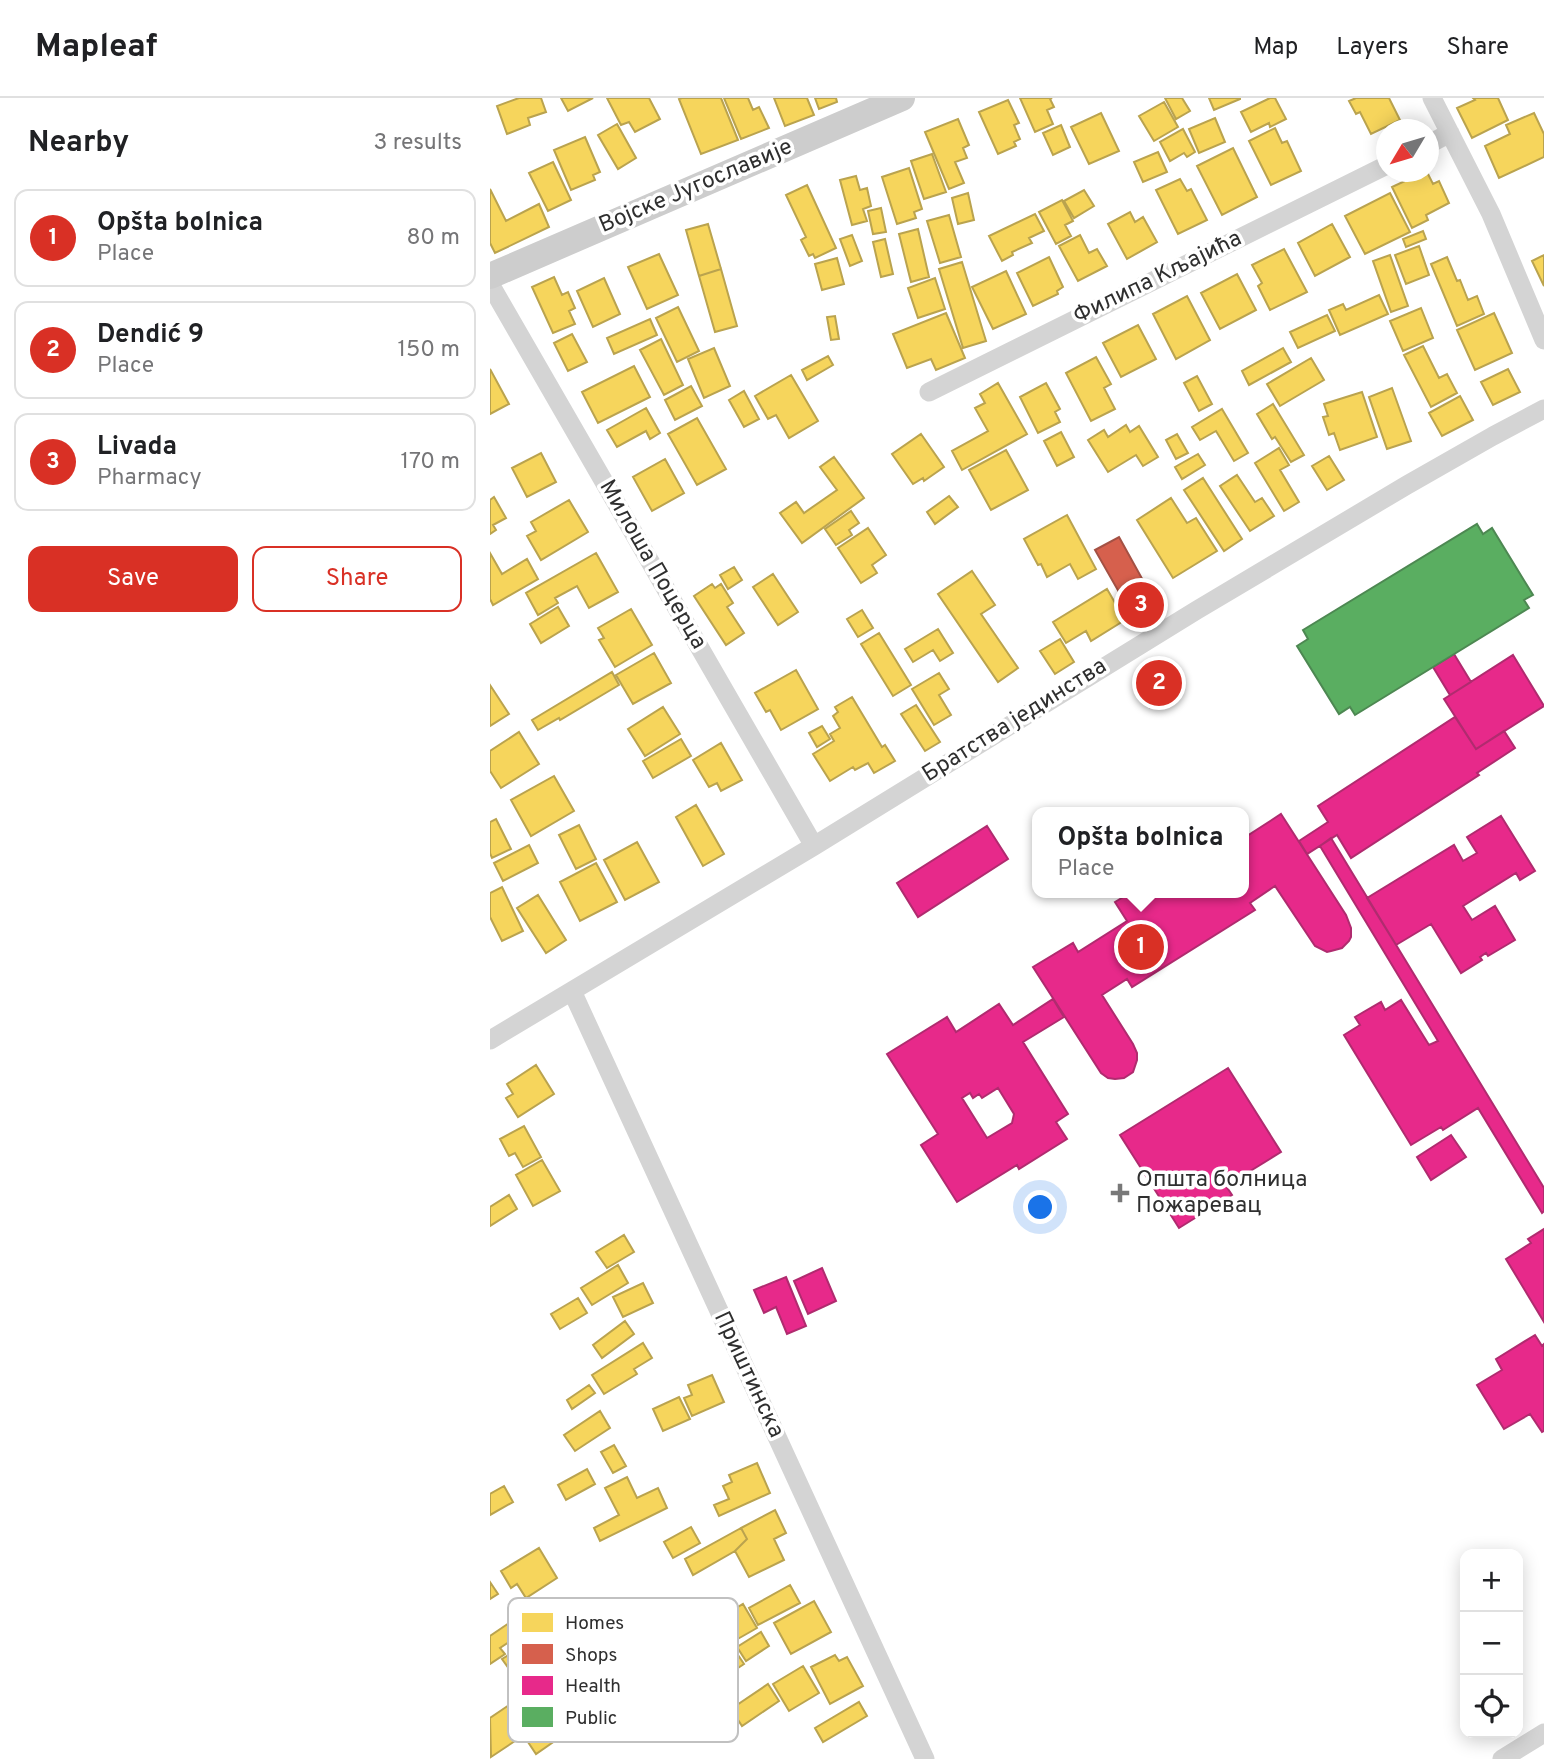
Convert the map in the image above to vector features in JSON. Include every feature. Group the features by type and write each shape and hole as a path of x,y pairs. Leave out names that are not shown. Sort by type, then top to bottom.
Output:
{"main road":[{"name":"Војске Југославије","path":"490,276 902,98"}],"street":[{"path":"1432,98 1491,214 1544,341"},
{"path":"1439,139 1450,133"},
{"name":"Филипа Кљајића","path":"929,392 1376,170"},
{"name":"Милоша Поцерца","path":"490,284 814,846"},
{"name":"Братства јединства","path":"490,1040 814,846 1197,610 1407,485 1544,410"},
{"name":"Приштинска","path":"572,991 925,1759"},
{"path":"1502,1759 1544,1733"}],"building: Homes":[{"path":"519,98 541,98 546,112 528,118 530,125 507,134 497,106"},
{"path":"561,98 593,98 568,111"},
{"path":"607,98 649,98 660,119 635,132 629,122 621,125"},
{"path":"721,98 738,140 701,154 679,99"},
{"path":"724,98 748,98 753,110 759,107 769,128 741,139"},
{"path":"774,98 807,98 814,115 785,126"},
{"path":"815,98 836,98 837,102 819,109"},
{"path":"1020,98 1052,98 1050,99 1054,107 1047,110 1053,124 1035,132"},
{"path":"1165,98 1182,98 1190,111 1176,119"},
{"path":"1209,98 1240,98 1240,99 1214,110"},
{"path":"1275,98 1286,119 1270,127 1269,123 1251,132 1241,112"},
{"path":"1356,98 1389,98 1400,119 1376,119 1376,132 1371,134 1360,112 1356,114 1349,101"},
{"path":"1473,98 1498,98 1508,120 1472,138 1457,108 1475,100"},
{"path":"1008,100 1019,123 1014,125 1020,139 1014,142 1016,146 998,154 979,112"},
{"path":"1164,102 1178,127 1154,141 1139,116"},
{"path":"1101,113 1119,151 1089,164 1071,127"},
{"path":"1534,113 1544,134 1544,157 1499,178 1485,146 1510,134 1506,125"},
{"path":"1215,118 1225,142 1199,153 1189,129"},
{"path":"958,119 969,145 963,148 967,158 955,162 964,183 949,189 925,132"},
{"path":"617,124 636,158 618,169 598,135"},
{"path":"1061,125 1070,147 1053,155 1043,133"},
{"path":"1275,128 1282,143 1287,141 1301,171 1271,185 1249,141"},
{"path":"1183,129 1195,152 1187,157 1184,153 1170,161 1160,142"},
{"path":"585,137 600,172 593,175 595,180 571,190 554,150"},
{"path":"1233,148 1257,197 1222,215 1197,166"},
{"path":"1158,152 1167,172 1143,182 1134,162"},
{"path":"932,154 946,192 924,199 911,161"},
{"path":"553,162 571,200 548,211 529,173"},
{"path":"909,168 922,209 914,212 916,218 897,224 882,177"},
{"path":"856,176 860,190 867,188 871,206 863,209 867,221 852,225 840,180"},
{"path":"1180,179 1187,191 1191,189 1207,220 1178,234 1156,190"},
{"path":"1439,181 1449,203 1426,215 1428,220 1412,228 1392,187 1403,182 1433,184"},
{"path":"807,185 836,248 815,258 813,254 809,256 801,240 806,237 786,195"},
{"path":"490,189 506,221 539,204 549,227 495,253 490,243"},
{"path":"1084,190 1094,206 1074,218 1064,201"},
{"path":"968,193 974,220 958,224 952,198"},
{"path":"1390,193 1410,232 1365,254 1345,216"},
{"path":"1062,200 1073,221 1065,225 1071,236 1056,244 1039,212"},
{"path":"881,208 886,232 873,234 868,211"},
{"path":"1130,212 1135,222 1143,217 1157,242 1127,259 1108,224"},
{"path":"1035,214 1044,231 1029,238 1032,243 1012,252 1013,255 1002,261 989,236"},
{"path":"949,215 961,257 940,263 927,221"},
{"path":"708,224 721,269 699,276 686,230"},
{"path":"1332,224 1350,257 1315,276 1298,243"},
{"path":"918,229 929,277 911,282 899,234"},
{"path":"1423,231 1426,239 1406,247 1403,239"},
{"path":"852,235 862,261 850,266 840,239"},
{"path":"1080,235 1089,253 1097,249 1107,266 1078,281 1059,246"},
{"path":"885,239 893,274 881,277 873,242"},
{"path":"1419,246 1429,275 1406,284 1395,255"},
{"path":"1284,249 1307,292 1270,310 1258,286 1262,283 1252,265"},
{"path":"659,254 678,295 647,309 628,267"},
{"path":"1390,255 1408,306 1391,312 1373,261"},
{"path":"1544,255 1544,286 1532,261"},
{"path":"1049,257 1063,287 1057,291 1058,294 1033,306 1017,273"},
{"path":"1447,257 1468,300 1477,296 1484,314 1457,326 1431,264"},
{"path":"837,258 844,284 822,290 815,264"},
{"path":"962,262 986,341 963,348 939,269"},
{"path":"721,269 737,326 715,332 699,276"},
{"path":"1006,271 1026,314 993,329 972,287"},
{"path":"1237,274 1256,310 1220,329 1201,293"},
{"path":"554,277 562,295 568,292 575,308 569,311 575,324 553,333 532,287"},
{"path":"604,278 620,314 593,327 577,291"},
{"path":"935,278 945,309 918,318 908,288"},
{"path":"1379,295 1388,314 1340,335 1329,310 1343,304 1346,310"},
{"path":"1187,296 1210,340 1176,359 1153,314"},
{"path":"678,307 699,351 677,362 656,318"},
{"path":"1421,308 1433,338 1403,351 1390,321"},
{"path":"946,313 965,358 936,370 931,359 907,368 893,334"},
{"path":"1494,313 1512,353 1475,370 1457,330"},
{"path":"1327,315 1335,331 1298,348 1290,332"},
{"path":"835,316 839,339 831,340 827,317"},
{"path":"650,319 657,335 614,354 607,338"},
{"path":"1138,325 1156,359 1121,377 1103,343"},
{"path":"572,334 587,362 568,371 554,343"},
{"path":"661,339 683,385 664,395 640,350"},
{"path":"1423,346 1439,378 1447,374 1457,393 1431,407 1404,355"},
{"path":"714,348 730,386 704,398 688,359"},
{"path":"1283,348 1291,362 1249,385 1242,371"},
{"path":"828,356 833,365 807,380 802,370"},
{"path":"1096,357 1111,384 1104,388 1115,409 1091,421 1066,373"},
{"path":"1311,358 1324,380 1280,406 1267,384"},
{"path":"634,366 650,397 598,423 582,392"},
{"path":"490,369 509,404 490,414"},
{"path":"1508,369 1520,392 1493,405 1481,382"},
{"path":"791,375 818,421 789,438 776,415 768,419 755,396"},
{"path":"1197,376 1212,404 1199,411 1184,383"},
{"path":"998,383 1027,434 962,470 952,451 988,431 975,408 985,403 980,394"},
{"path":"1046,383 1060,409 1055,412 1060,422 1038,433 1020,397"},
{"path":"691,386 702,406 675,420 665,400"},
{"path":"1392,388 1411,441 1387,449 1369,397"},
{"path":"744,391 759,419 744,427 729,400"},
{"path":"1362,392 1377,437 1340,450 1334,433 1329,435 1323,417 1328,416 1324,404"},
{"path":"1460,396 1473,420 1442,436 1429,413"},
{"path":"1273,404 1304,455 1291,462 1275,437 1272,439 1257,414"},
{"path":"646,408 660,433 650,439 646,431 617,447 607,430"},
{"path":"1222,409 1248,453 1234,461 1216,431 1200,440 1192,427"},
{"path":"697,418 726,469 697,485 668,434"},
{"path":"1126,425 1130,432 1139,426 1158,457 1143,466 1136,455 1108,472 1088,440 1104,430 1108,437"},
{"path":"1061,432 1074,457 1057,466 1044,441"},
{"path":"921,434 944,467 924,481 923,478 913,484 892,454"},
{"path":"1177,434 1188,453 1176,459 1166,440"},
{"path":"1279,448 1289,465 1280,470 1299,502 1284,511 1255,463"},
{"path":"1006,450 1028,490 991,510 969,470"},
{"path":"541,453 556,482 527,497 512,468"},
{"path":"1198,454 1205,465 1182,479 1175,467"},
{"path":"1329,456 1344,480 1327,490 1312,466"},
{"path":"834,457 864,498 802,543 780,513 796,502 804,513 837,490 820,467"},
{"path":"665,459 684,493 652,511 633,477"},
{"path":"1237,475 1255,502 1262,498 1274,516 1250,531 1220,486"},
{"path":"1203,478 1242,539 1224,551 1184,490"},
{"path":"949,496 958,507 935,524 927,512"},
{"path":"494,497 506,518 493,525 496,530 490,534 490,500"},
{"path":"1171,498 1187,523 1196,518 1217,551 1173,578 1137,520"},
{"path":"569,500 588,532 541,560 527,536 536,531 531,522"},
{"path":"851,511 859,523 849,530 852,535 836,545 825,529"},
{"path":"1067,515 1096,569 1078,579 1070,564 1047,577 1024,539"},
{"path":"868,528 886,555 872,565 877,573 861,583 838,548"},
{"path":"490,553 502,574 527,559 538,579 493,605 490,599"},
{"path":"596,553 618,592 589,608 577,586 555,598 558,603 538,615 526,593"},
{"path":"734,567 742,580 728,589 720,575"},
{"path":"972,571 995,605 981,614 1018,668 998,682 938,594"},
{"path":"773,574 798,612 778,625 753,587"},
{"path":"712,584 715,588 721,584 733,603 727,607 744,633 726,645 694,596"},
{"path":"1107,589 1125,620 1091,641 1086,631 1066,643 1053,622"},
{"path":"558,607 569,626 541,643 530,624"},
{"path":"631,609 652,645 615,667 599,640 604,638 598,628"},
{"path":"862,610 873,628 858,637 847,619"},
{"path":"938,629 953,653 940,661 933,650 913,662 905,649"},
{"path":"879,633 911,685 893,696 861,644"},
{"path":"1060,639 1074,662 1055,674 1040,651"},
{"path":"654,653 671,683 633,704 616,675"},
{"path":"796,670 818,709 781,730 770,710 766,712 755,693"},
{"path":"612,672 619,685 538,730 532,720"},
{"path":"939,673 949,689 939,695 951,715 934,725 912,689"},
{"path":"490,685 509,714 490,726"},
{"path":"852,697 882,747 885,745 895,761 874,773 868,763 855,770 853,767 830,781 813,754 834,741 830,734 840,728 833,716 838,712 835,707"},
{"path":"916,705 940,742 925,751 901,714"},
{"path":"663,707 680,734 645,756 628,729"},
{"path":"822,726 830,739 817,747 809,733"},
{"path":"519,732 539,764 501,788 490,771 490,751"},
{"path":"681,739 691,756 653,778 643,761"},
{"path":"721,743 742,780 721,791 717,783 709,787 693,760"},
{"path":"554,776 574,811 531,836 511,800"},
{"path":"696,805 724,854 703,866 676,817"},
{"path":"496,819 511,849 492,858 490,822"},
{"path":"579,825 596,859 576,869 559,835"},
{"path":"637,842 659,882 625,900 604,860"},
{"path":"529,845 538,863 503,881 494,863"},
{"path":"596,863 617,902 580,921 560,882"},
{"path":"502,887 523,931 502,941 490,917 490,893"},
{"path":"538,895 566,940 546,953 517,908"},
{"path":"536,1065 554,1094 518,1117 506,1098 513,1094 507,1084"},
{"path":"524,1126 541,1157 523,1167 515,1153 509,1156 500,1139"},
{"path":"542,1160 560,1191 533,1206 516,1175"},
{"path":"509,1195 517,1209 490,1226 490,1207"},
{"path":"624,1235 634,1252 607,1268 596,1252"},
{"path":"618,1265 628,1283 592,1305 581,1288"},
{"path":"643,1283 653,1303 623,1317 613,1297"},
{"path":"578,1298 587,1313 560,1329 551,1314"},
{"path":"625,1321 634,1334 602,1358 593,1345"},
{"path":"643,1343 652,1358 634,1369 637,1374 604,1394 592,1375"},
{"path":"712,1375 724,1402 692,1416 684,1398 692,1395 688,1385"},
{"path":"589,1385 595,1393 572,1409 567,1400"},
{"path":"679,1397 690,1419 663,1431 653,1409"},
{"path":"600,1411 610,1428 575,1451 564,1435"},
{"path":"614,1445 626,1466 613,1473 601,1452"},
{"path":"757,1463 770,1493 719,1516 714,1505 729,1499 723,1486 732,1482 729,1475"},
{"path":"587,1469 595,1484 566,1500 558,1485"},
{"path":"627,1477 637,1498 658,1488 667,1508 600,1541 594,1528 619,1515 605,1488"},
{"path":"504,1486 513,1502 490,1515 490,1494"},
{"path":"775,1510 786,1533 774,1539 784,1560 749,1577 735,1551 747,1539 741,1528"},
{"path":"691,1527 700,1543 673,1558 664,1542"},
{"path":"741,1528 747,1539 735,1551 693,1575 685,1559"},
{"path":"539,1548 557,1578 526,1598 517,1584 511,1588 501,1571"},
{"path":"490,1582 498,1594 490,1599"},
{"path":"790,1585 800,1603 758,1625 749,1608"},
{"path":"814,1601 831,1632 791,1654 774,1623"},
{"path":"743,1604 757,1628 738,1639 738,1607"},
{"path":"508,1624 508,1643 500,1648 505,1654 490,1664 490,1636"},
{"path":"761,1632 769,1646 746,1661 738,1646"},
{"path":"508,1655 508,1668 502,1659"},
{"path":"738,1655 744,1664 738,1668"},
{"path":"835,1655 839,1661 847,1657 863,1686 830,1704 811,1667"},
{"path":"803,1666 819,1693 789,1711 773,1684"},
{"path":"768,1684 779,1701 742,1726 738,1720 738,1704"},
{"path":"859,1702 867,1716 823,1742 815,1728"},
{"path":"508,1706 508,1742 514,1742 491,1757 490,1718"},
{"path":"528,1742 553,1742 536,1754"}],"building: Shops":[{"path":"1119,537 1155,602 1132,615 1095,550"}],"building: Health":[{"path":"1454,654 1471,682 1450,695 1433,667"},
{"path":"1513,655 1544,706 1476,749 1444,699"},
{"path":"1168,660 1183,686 1150,707 1135,680"},
{"path":"1455,717 1476,749 1504,731 1515,748 1477,773 1479,775 1351,858 1337,835 1307,854 1299,841 1328,822 1318,806"},
{"path":"1281,814 1346,915 1351,928 1349,941 1342,948 1327,952 1315,946 1275,886 1250,903 1255,910 1132,987 1127,979 1102,995 1137,1053 1133,1072 1124,1078 1108,1078 1101,1073 1033,967 1073,943 1078,952 1127,921 1115,902 1122,898 1249,898 1249,835"},
{"path":"1501,816 1535,871 1520,880 1516,873 1463,906 1472,920 1495,906 1515,940 1488,956 1486,953 1480,957 1482,960 1461,973 1431,924 1396,945 1367,898 1454,845 1463,861 1477,853 1467,837"},
{"path":"987,826 1008,859 918,917 897,883"},
{"path":"1331,838 1544,1188 1542,1213 1478,1108 1443,1130 1441,1127 1411,1145 1344,1035 1360,1025 1355,1017 1381,1002 1385,1010 1401,1000 1429,1045 1438,1041 1320,846"},
{"path":"1053,999 1064,1017 1023,1042 1068,1114 1056,1122 1067,1139 1019,1169 1017,1165 957,1202 921,1145 938,1134 887,1054 947,1017 956,1032 999,1004 1013,1025","holes":["998,1088 1014,1114 1012,1123 987,1138 962,1098 970,1093 973,1098 979,1094 982,1098"]},
{"path":"1228,1068 1281,1152 1226,1186 1232,1195 1179,1228 1120,1135"},
{"path":"1451,1135 1466,1157 1431,1180 1417,1157"},
{"path":"1544,1229 1544,1322 1506,1259 1531,1243 1528,1239"},
{"path":"822,1268 836,1301 808,1314 794,1281"},
{"path":"786,1277 806,1326 787,1334 776,1307 764,1313 754,1290"},
{"path":"1535,1335 1542,1346 1544,1344 1544,1431 1542,1432 1530,1414 1504,1429 1477,1385 1502,1370 1496,1359"}],"building: Public":[{"path":"1477,524 1483,534 1492,528 1533,595 1524,600 1529,608 1355,715 1350,707 1339,714 1297,646 1308,639 1303,630"}],"place":[{"name":"Livada","path":"1141,605"},
{"name":"Dendić 9","path":"1159,683"},
{"name":"Opšta bolnica","path":"1141,947"},
{"name":"Општа болница Пожаревац","path":"1120,1193"}]}
